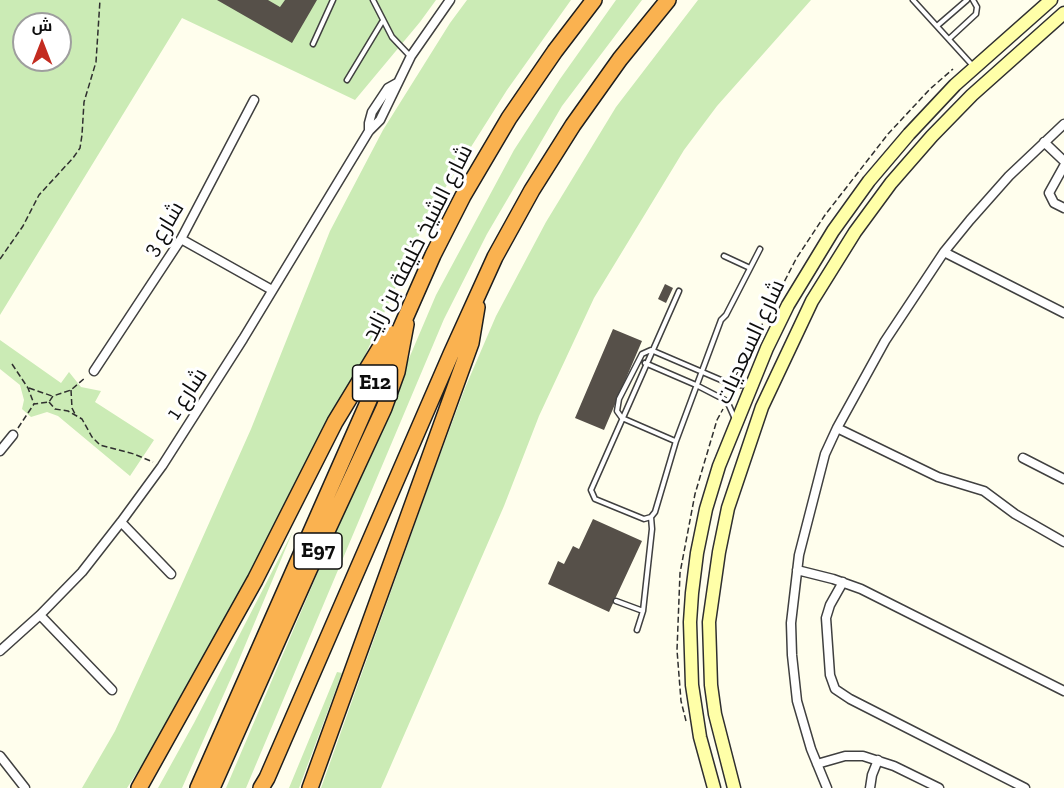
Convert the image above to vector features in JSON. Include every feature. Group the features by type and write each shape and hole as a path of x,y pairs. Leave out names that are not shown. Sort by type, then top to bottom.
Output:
{"highway":[{"name":"شارع الشيخ خليفة بن زايد","path":"198,788 407,309 433,255 486,156 534,81 594,0"},
{"name":"E12","path":"264,785 478,292 513,224 562,141 620,59 668,0"},
{"path":"310,788 471,343 477,314 478,292"},
{"path":"139,788 255,580 335,423 385,338 407,309"},
{"name":"E97","path":"213,788 388,399 402,353 407,309"}],"street":[{"name":"شارع 1","path":"0,651 40,615 82,572 162,466 369,131 380,120 411,56 450,0"},
{"name":"شارع السعديات","path":"714,788 696,716 692,685 690,622 697,553 706,509 719,466 753,382 788,305 833,231 869,181 909,134 975,68 1051,0"},
{"name":"شارع السعديات","path":"734,788 715,714 711,685 710,622 719,552 728,508 762,407 812,301 855,232 891,183 972,95 1064,12"},
{"name":"شارع 3","path":"94,371 181,238 254,100"},
{"path":"827,788 801,718 793,671 791,623 797,570 825,454 885,341 944,252 1009,176 1064,124"},
{"path":"1044,142 1064,161"},
{"path":"1064,166 1049,193 1054,203 1064,208"},
{"path":"181,238 272,290"},
{"path":"944,252 1064,314"},
{"path":"837,428 938,477 984,491 1015,514 1064,542"},
{"path":"0,451 13,435"},
{"path":"1023,458 1064,479"},
{"path":"121,522 171,574"},
{"path":"797,570 843,582 874,595 1064,691"},
{"path":"843,582 830,605 826,618 830,675 835,689 850,699 1025,788"},
{"path":"40,615 112,690"},
{"path":"0,756 25,788"},
{"path":"817,764 845,756 863,756 879,760 939,788"},
{"path":"870,788 879,760"}],"lane":[{"path":"313,44 333,0"},
{"path":"373,0 382,22 392,37 411,56"},
{"path":"913,0 975,68"},
{"path":"937,26 967,0"},
{"path":"949,39 976,14 977,7 973,0"},
{"path":"347,80 382,22"},
{"path":"637,630 643,611 652,529 651,517 657,509 676,441 721,320 726,315 759,249"},
{"path":"724,256 750,268"},
{"path":"651,517 641,518 597,500 591,494 592,486 645,363 679,291"},
{"path":"676,441 622,418 617,411 619,399 639,356 651,350 735,386 753,382"},
{"path":"645,363 727,401 732,408 736,425"},
{"path":"616,601 643,611"}],"path":[{"path":"0,259 23,226 39,195 80,148 84,102 96,62 100,0"},
{"path":"12,364 28,388 34,404"},
{"path":"28,388 53,396 71,390 94,371"},
{"path":"71,390 72,408 75,415"},
{"path":"13,435 34,404 49,402 53,396"},
{"path":"49,402 55,409 68,411 82,419 92,437 100,445 134,454 162,466"}],"green space":[{"path":"0,0 436,0 355,100 182,18 0,315"},
{"path":"467,0 571,0 507,90 428,215 363,360 297,488 170,721 127,788 82,788 115,731 251,429 330,231 383,130"},
{"path":"616,0 642,0 562,106 487,234 444,319 246,788 226,788 436,295 514,150 560,79"},
{"path":"698,0 811,0 717,106 684,150 594,298 539,416 504,506 381,788 321,788 430,482 465,388 496,316 546,222 616,107"},
{"path":"0,340 61,383 69,372 81,387 101,391 95,402 154,440 130,476 58,416 47,412 31,417 22,409 24,400 20,385 0,369"},
{"path":"293,531 182,788 158,788 194,723"},
{"path":"337,672 342,673 299,788 289,788"}],"building":[{"path":"217,0 268,0 280,7 285,0 317,0 292,43"},
{"path":"665,284 673,288 666,303 658,299"},
{"path":"613,329 642,341 604,430 575,418"},
{"path":"593,519 642,541 609,612 548,584 558,561 564,564 573,546 579,549"}]}
